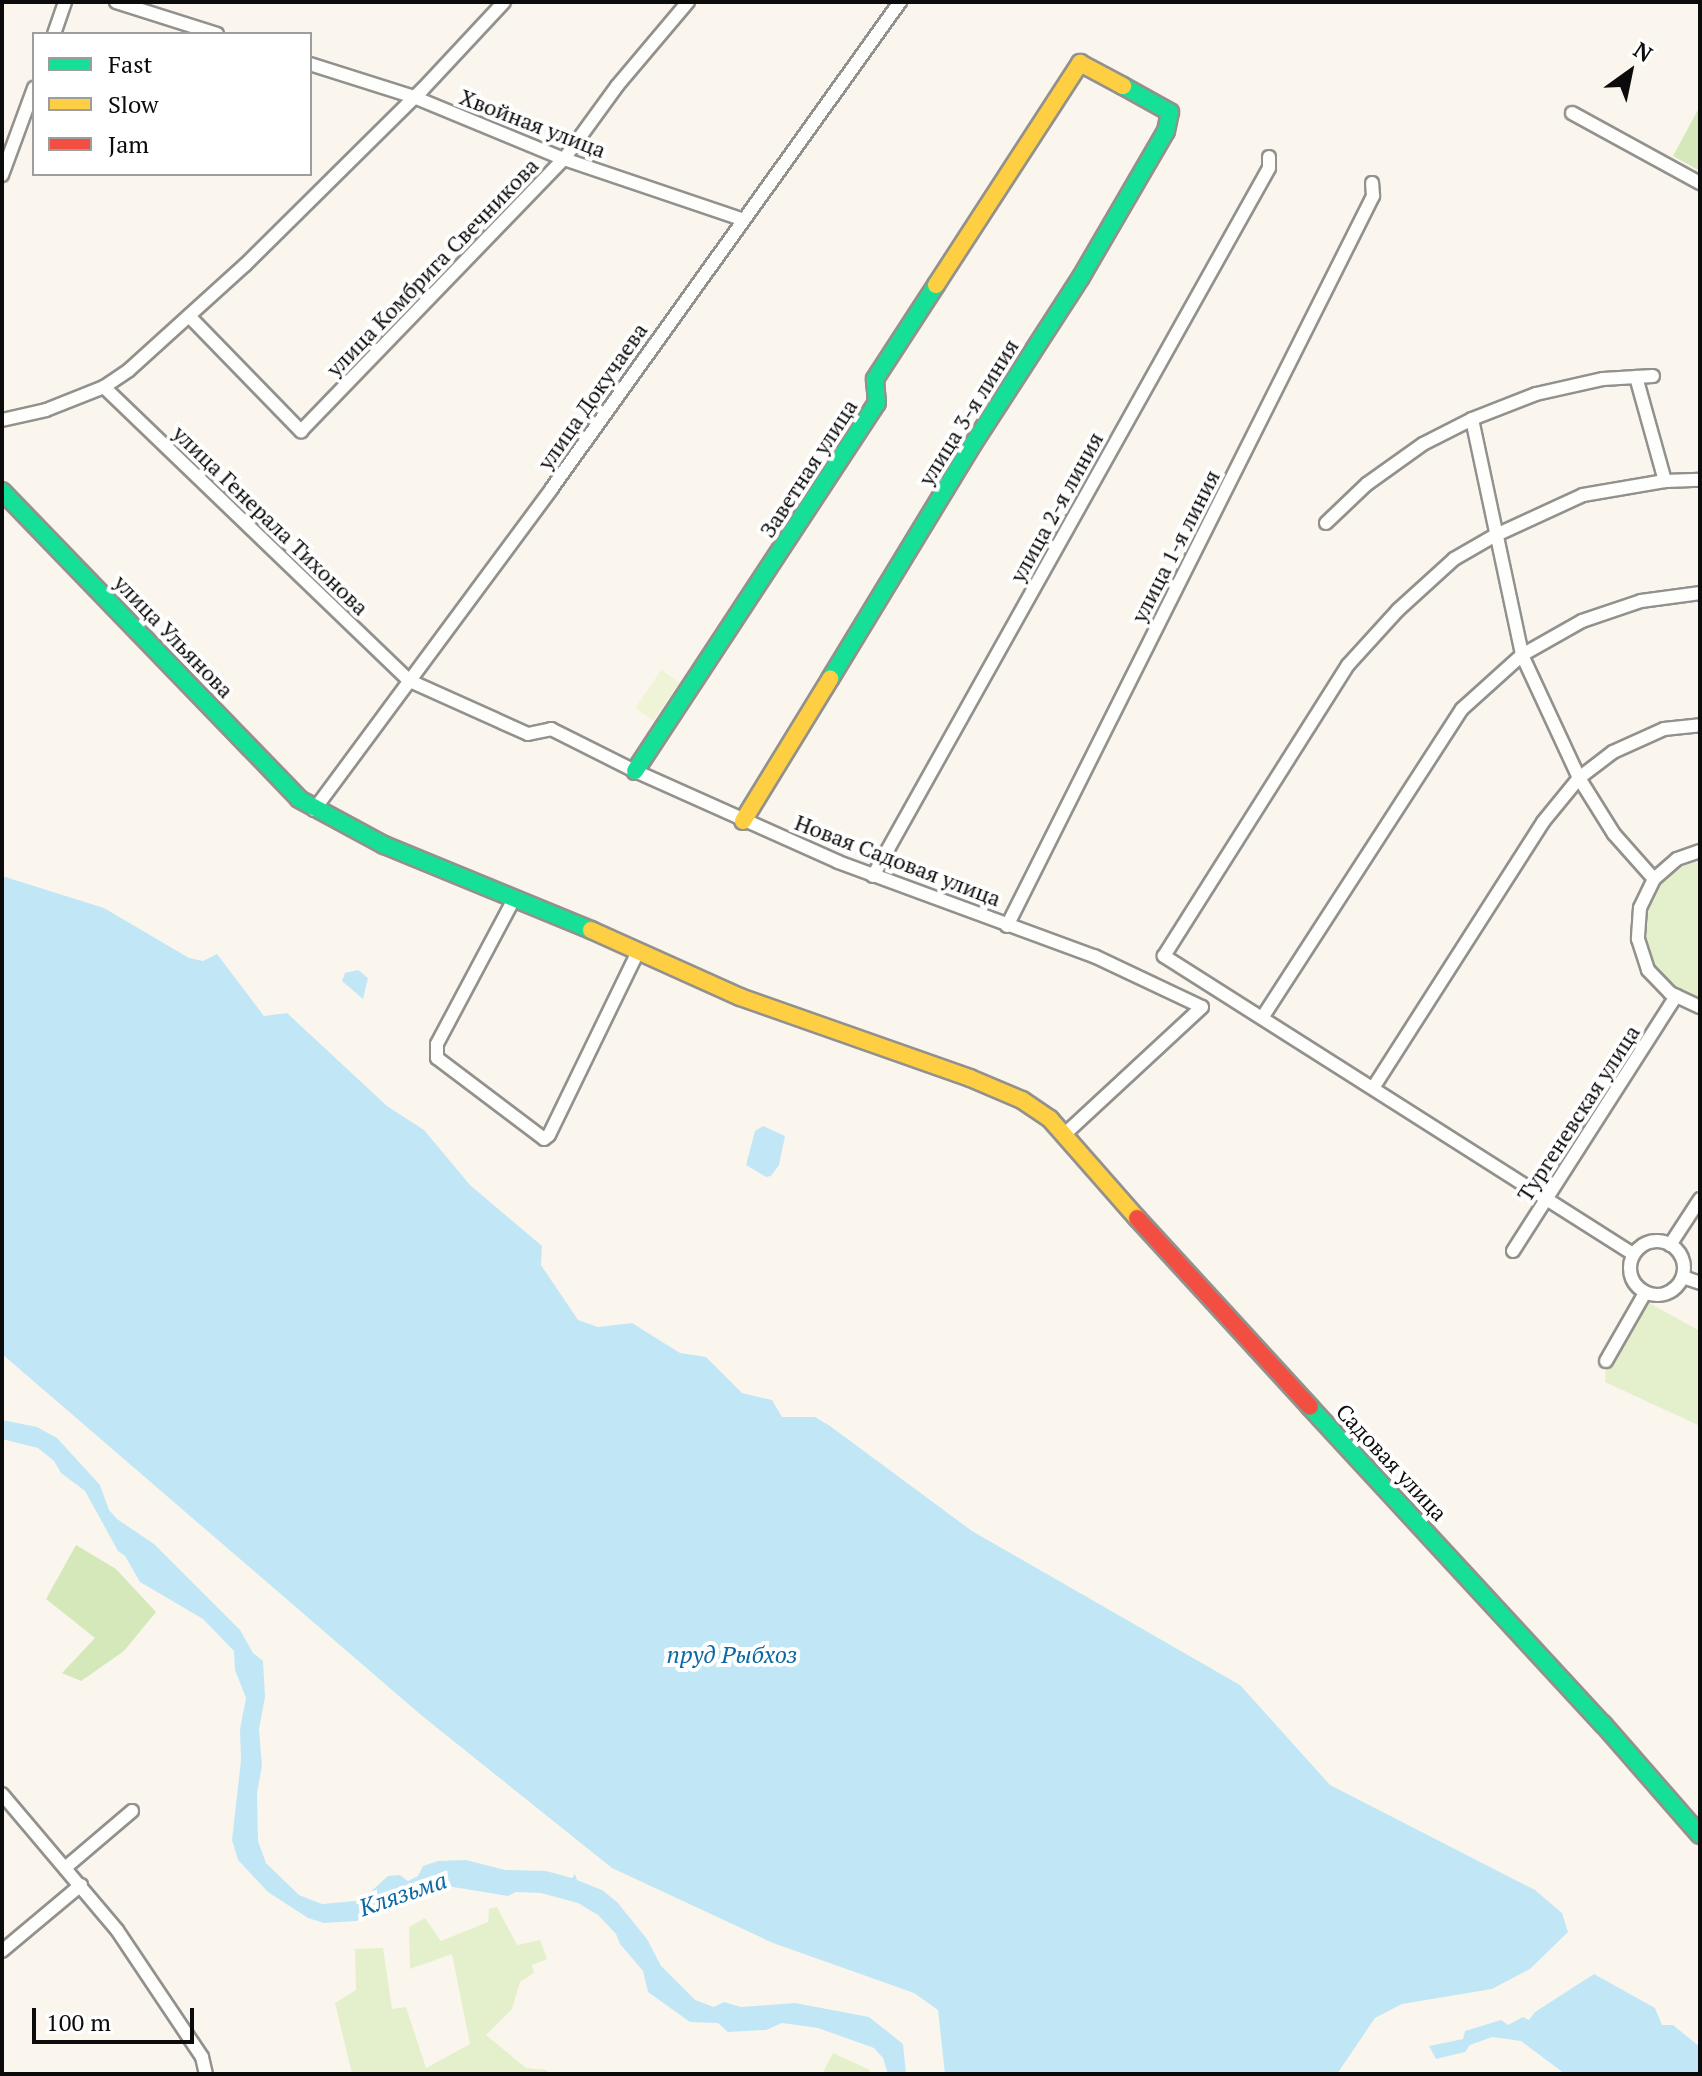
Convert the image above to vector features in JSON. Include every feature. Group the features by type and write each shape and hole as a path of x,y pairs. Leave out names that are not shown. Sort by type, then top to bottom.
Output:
{"street":[{"path":"55,32 65,2"},
{"path":"116,2 211,32"},
{"path":"146,11 158,2"},
{"path":"2,420 46,410 104,387 189,316 414,97 504,2"},
{"name":"улица Комбрига Свечникова","path":"189,316 301,431 564,159 617,86 688,2"},
{"name":"улица Докучаева","path":"314,810 552,488 741,219 900,2"},
{"name":"Заветная улица","path":"635,771 877,403 875,379 1080,63"},
{"name":"улица 3-я линия","path":"743,821 964,458 1081,277 1166,131 1170,112 1080,63"},
{"name":"Хвойная улица","path":"312,65 414,97 564,159 741,219"},
{"path":"2,175 32,93"},
{"path":"1572,113 1700,183"},
{"name":"улица 2-я линия","path":"873,876 1269,168 1269,157"},
{"name":"улица 1-я линия","path":"1007,926 1373,196 1372,183"},
{"path":"1326,523 1367,484 1411,452 1472,419 1536,394 1603,379 1653,376"},
{"path":"1636,377 1665,481"},
{"name":"улица Генерала Тихонова","path":"104,387 410,681"},
{"path":"1472,419 1494,536 1522,655 1579,778 1614,834 1654,879"},
{"path":"1633,1254 1164,956 1348,665 1398,610 1454,559 1494,536 1583,495 1665,481 1700,480"},
{"name":"улица Ульянова","path":"2,491 299,799 314,810"},
{"path":"1262,1018 1462,709 1522,655 1582,621 1641,601 1700,593"},
{"name":"Новая Садовая улица","path":"410,681 528,734 551,729 743,821 873,876 1094,956 1202,1007 1064,1135"},
{"path":"1373,1088 1543,822 1579,778 1613,752 1664,729 1700,725"},
{"path":"314,810 384,845 639,950 549,1135 544,1139 437,1058 437,1044 514,899"},
{"path":"1700,851 1677,859 1654,879 1640,908 1638,939 1648,970 1676,996 1700,1007"},
{"name":"Садовая улица","path":"639,950 789,1017 983,1083 1022,1100 1050,1119 1621,1744 1700,1835"},
{"name":"Тургеневская улица","path":"1513,1251 1676,996"},
{"path":"1670,1245 1700,1199"},
{"path":"1650,1241 1670,1245 1683,1258 1683,1277 1667,1293 1645,1293 1630,1275 1633,1254 1650,1241"},
{"path":"1683,1277 1700,1283"},
{"path":"1606,1361 1645,1293"},
{"path":"2,1794 81,1885 143,1968 202,2057 206,2074"},
{"path":"65,1868 132,1811"},
{"path":"2,1951 81,1885"}],"green space":[{"path":"1700,106 1700,171 1673,156"},
{"path":"661,670 679,682 654,720 635,708"},
{"path":"1700,860 1700,1001 1678,992 1660,976 1648,956 1643,932 1646,908 1657,887 1674,870"},
{"path":"1642,1299 1700,1331 1700,1426 1605,1382 1606,1365"},
{"path":"76,1545 116,1569 156,1612 124,1651 81,1681 62,1673 95,1638 46,1599"},
{"path":"497,1907 517,1945 540,1940 547,1959 532,1965 534,1973 520,1982 512,2009 486,2035 526,2068 547,2070 549,2074 352,2074 335,2003 356,1990 355,1949 383,1948 392,2009 406,2007 426,2068 470,2044 452,1954 410,1969 409,1927 425,1918 441,1941 488,1922 489,1909"},
{"path":"833,2053 870,2070 869,2074 822,2074"}],"water":[{"name":"пруд Рыбхоз","path":"2,876 104,908 189,958 203,961 217,954 264,1016 287,1013 387,1106 424,1130 470,1185 542,1246 541,1265 578,1320 598,1327 632,1323 680,1353 706,1357 742,1393 772,1400 782,1417 815,1417 830,1426 972,1531 1240,1685 1330,1785 1535,1890 1562,1913 1568,1932 1530,1969 1492,1989 1402,2004 1375,2018 1337,2074 945,2074 938,2010 914,1993 773,1943 612,1868 421,1715 2,1354"},
{"path":"358,970 368,978 363,999 342,981 345,973"},
{"path":"763,1126 785,1136 779,1165 771,1176 766,1177 746,1165 755,1131"},
{"name":"Клязьма","path":"2,1420 37,1427 57,1438 100,1485 109,1510 117,1519 154,1544 240,1630 253,1653 263,1661 265,1697 259,1729 262,1766 257,1793 258,1841 266,1863 299,1895 322,1904 355,1901 365,1897 388,1876 400,1875 408,1881 418,1876 423,1866 438,1861 466,1860 505,1870 546,1871 572,1878 575,1874 577,1880 602,1890 617,1902 647,1939 661,1966 695,2000 714,2007 724,2002 741,2007 795,2003 869,2017 903,2044 906,2074 888,2074 883,2058 874,2048 818,2028 782,2023 766,2030 728,2032 718,2023 690,2022 648,1992 643,1971 620,1944 616,1934 598,1915 578,1903 541,1893 516,1892 508,1896 447,1886 356,1921 324,1923 308,1918 268,1892 238,1860 232,1840 241,1760 240,1729 246,1698 235,1670 234,1651 203,1619 140,1582 125,1556 118,1551 85,1491 61,1473 54,1461 38,1448 2,1439"},
{"path":"1594,1974 1655,2008 1662,2025 1673,2025 1700,2047 1700,2074 1565,2074 1521,2041 1492,2037 1470,2045 1465,2052 1436,2059 1429,2046 1463,2039 1465,2031 1501,2020 1508,2025 1523,2017 1529,2020 1535,2012"}],"traffic: fast":[{"path":"830,679 973,444 1081,277 1166,131 1170,112 1123,86"},
{"path":"635,771 877,403 875,379 936,285"},
{"path":"2,491 299,799 384,845 591,930"},
{"path":"1310,1407 1603,1724 1700,1835"}],"traffic: slow":[{"path":"936,285 1080,63 1123,86"},
{"path":"743,821 830,679"},
{"path":"591,930 740,997 970,1078 1022,1100 1050,1119 1137,1218"}],"traffic: jam":[{"path":"1137,1218 1310,1407"}]}
